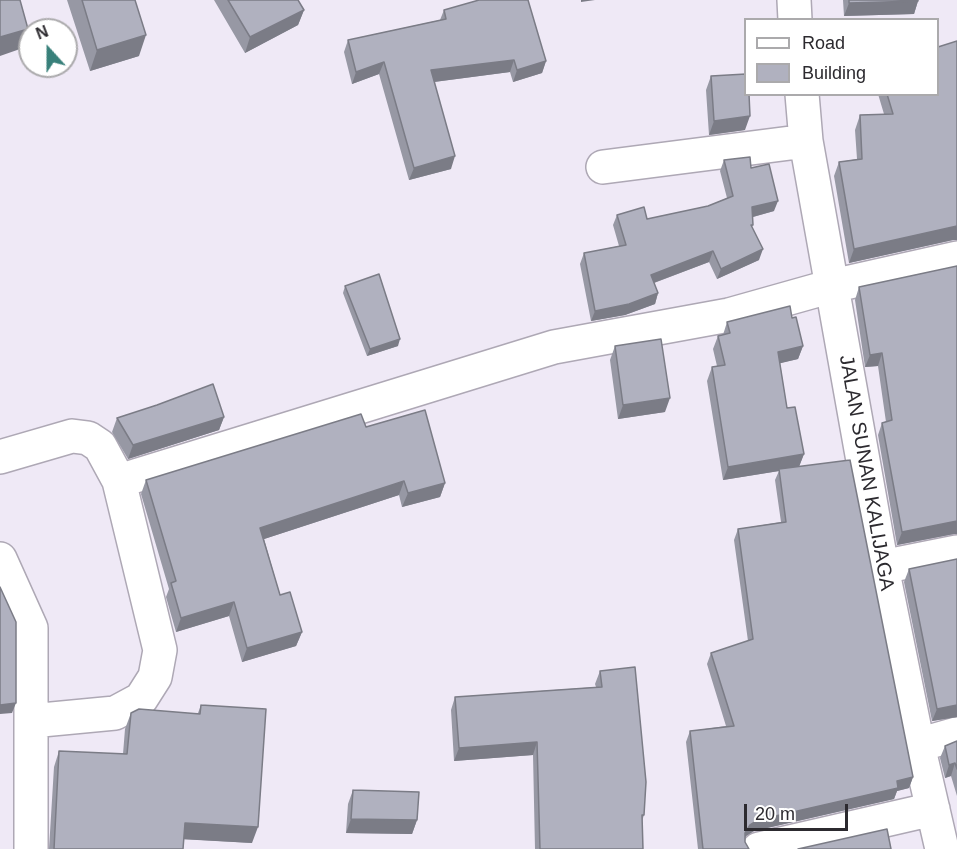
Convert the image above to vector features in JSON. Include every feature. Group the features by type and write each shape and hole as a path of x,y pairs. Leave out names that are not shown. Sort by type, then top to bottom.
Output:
{"street":[{"path":"794,0 795,18"},
{"name":"JALAN SUNAN KALIJAGA","path":"802,96 806,141 882,567 918,745 942,849"},
{"path":"603,167 806,141"},
{"path":"119,481 554,346 729,315 832,286 957,258"},
{"path":"0,457 72,436 88,438 100,446 119,481 160,650 155,677 141,699 115,713 31,721"},
{"path":"882,567 957,552"},
{"path":"0,559 31,628 31,849"},
{"path":"918,745 957,734"},
{"path":"759,849 933,809"}],"building":[{"path":"0,0 20,0 25,18 18,18 18,32 0,37"},
{"path":"82,0 135,0 146,35 97,50"},
{"path":"228,0 298,0 304,10 250,37"},
{"path":"479,0 528,0 546,61 517,70 514,60 431,70 455,156 414,168 384,62 356,72 348,40 446,19 444,10"},
{"path":"849,0 918,0 918,1 849,3"},
{"path":"957,41 957,226 854,249 839,162 862,159 860,115 893,114 888,96 939,96 939,47"},
{"path":"744,74 744,96 749,96 750,116 714,121 711,76"},
{"path":"750,157 751,168 769,164 778,201 752,207 753,225 751,225 763,249 721,269 713,251 651,275 658,293 629,304 595,311 584,253 626,245 617,215 644,207 647,219 708,206 733,196 724,160"},
{"path":"957,266 957,521 902,532 882,423 892,420 882,353 870,355 859,287"},
{"path":"379,274 400,339 370,349 345,286"},
{"path":"790,306 792,318 796,317 803,346 778,352 787,408 795,407 804,454 728,467 712,367 725,365 718,336 730,333 727,322"},
{"path":"661,339 670,398 623,405 615,346"},
{"path":"213,384 224,417 133,445 117,418 157,405"},
{"path":"425,410 445,483 408,493 404,481 260,528 280,595 290,592 302,632 247,648 234,602 181,618 171,583 176,581 146,480 361,414 366,427"},
{"path":"850,460 913,777 897,781 898,788 758,820 750,825 745,833 745,842 749,849 703,849 690,731 734,726 711,653 753,639 738,529 786,522 779,469"},
{"path":"957,559 957,705 937,709 909,569"},
{"path":"0,587 16,622 16,703 0,705"},
{"path":"635,667 646,782 644,815 642,815 643,849 540,849 537,742 459,748 455,697 602,687 600,671"},
{"path":"201,705 266,709 258,827 185,823 183,849 54,849 59,751 127,754 131,713 139,709 200,714"},
{"path":"957,741 957,769 955,763 949,765 945,746"},
{"path":"353,790 419,792 417,820 351,819"},
{"path":"887,829 891,849 798,849"}]}
